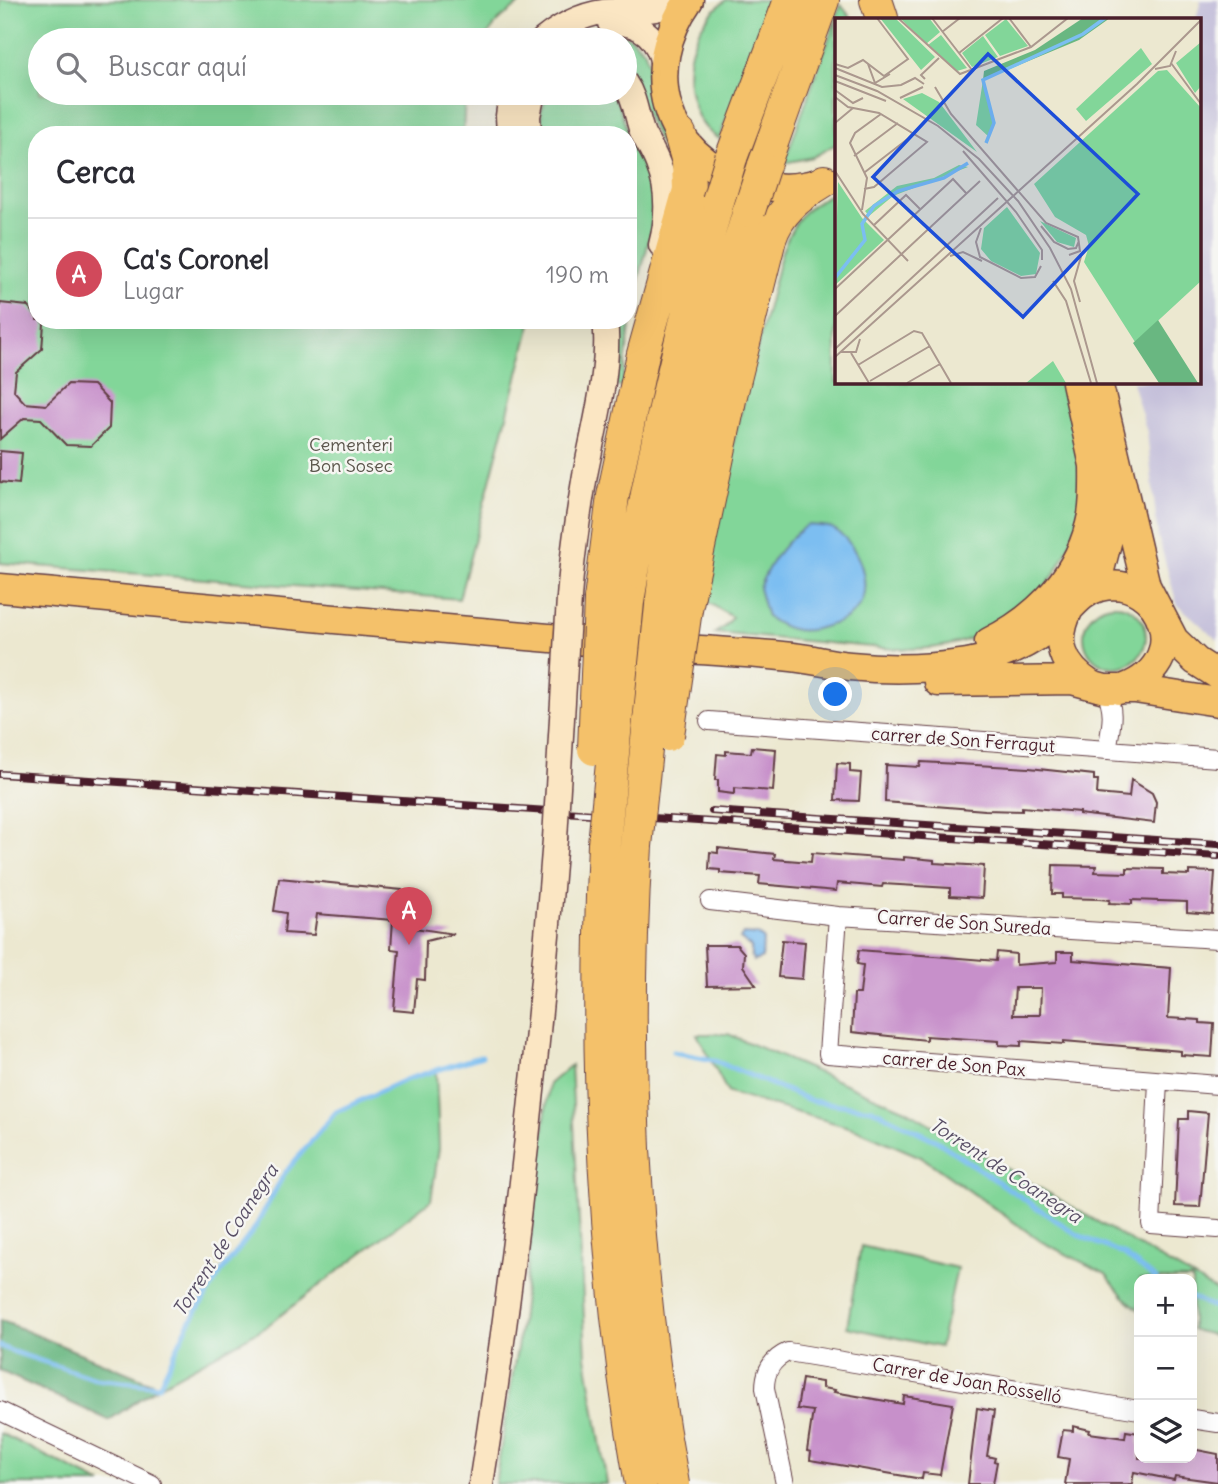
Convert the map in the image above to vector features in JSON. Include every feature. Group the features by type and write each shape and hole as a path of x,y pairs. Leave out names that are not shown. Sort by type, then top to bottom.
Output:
{"highway":[{"path":"599,600 639,529 665,402 718,201 790,0"},
{"path":"673,1484 647,1302 633,1139 630,987 643,847 673,608 673,521 701,388 749,211 823,0"},
{"path":"876,0 882,18"},
{"path":"641,1484 617,1323 602,1150 597,843 599,600 613,496 643,354 688,190 688,162 680,134"},
{"path":"673,608 770,239 786,208 830,178"}],"main road":[{"path":"688,0 669,35 663,65 665,96 680,134 692,151 707,164 736,179 775,188 792,189 830,178"},
{"path":"870,0 881,18"},
{"path":"795,657 850,666 899,668 967,663 994,657 1046,630 1078,601 1112,586 1140,593 1159,614 1164,628 1162,656 1145,679 1105,688 1069,666 1063,653 1063,623 1078,601 1100,570 1109,535 1076,383"},
{"path":"1098,383 1146,586 1174,640 1196,661 1218,676"},
{"path":"0,588 530,637 795,657 910,659 943,656 976,647 1016,626 1052,595 1068,575 1081,551 1092,513 1094,460"},
{"path":"0,608 469,650 831,677 929,682 1072,680 1105,688 1176,694 1218,702"}],"street":[{"path":"543,28 566,13 586,5 620,0"},
{"path":"558,28 591,14 651,11 665,8 679,0"},
{"path":"586,28 616,23 635,25 655,41 663,65"},
{"path":"500,126 501,105"},
{"path":"509,105 509,126"},
{"path":"519,126 520,105"},
{"path":"529,126 530,105"},
{"path":"635,105 643,134 662,173 667,209 648,297 643,354"},
{"path":"594,329 602,381"},
{"path":"481,1484 497,1385 535,1080 555,839 599,600 576,530 602,381 606,329"},
{"path":"1105,688 1112,703 1113,716 1107,750"},
{"name":"carrer de Son Ferragut","path":"709,721 1218,758"},
{"name":"Carrer de Son Sureda","path":"710,901 838,916 1218,939"},
{"name":"carrer de Son Pax","path":"838,916 828,1054 1218,1085"},
{"path":"1158,1081 1151,1224 1218,1229"},
{"name":"Carrer de Joan Rosselló","path":"785,1484 765,1388 767,1372 784,1353 795,1352 1134,1409"},
{"path":"0,1411 152,1484"},
{"path":"1197,1420 1218,1423"}],"shaded area":[{"path":"1201,0 1218,0 1218,640 1177,604 1158,536 1147,432 1132,383 1200,383 1200,18 1196,18"}],"green space":[{"name":"Cementeri Bon Sosec","path":"0,0 524,0 493,28 28,28 28,105 464,105 463,126 28,126 28,329 530,329 459,599 0,563"},
{"path":"726,0 770,0 719,139 704,126 698,116 692,99 688,71 693,44 699,32 706,20"},
{"path":"841,5 851,18 836,18"},
{"path":"835,22 835,145 813,157 784,163"},
{"path":"637,44 644,50 648,61 651,102 669,146 675,176 637,95"},
{"path":"543,105 618,105 626,126 542,126"},
{"path":"637,154 648,178 653,204 651,233 637,287"},
{"path":"835,192 835,383 1064,383 1078,444 1081,476 1080,508 1071,541 1053,576 1031,600 1012,615 967,640 934,648 894,649 715,633 732,617 706,601 704,581 730,455 782,251 797,221 816,203"},
{"path":"616,329 630,329 622,387 616,386"},
{"path":"1109,605 1121,605 1137,614 1144,624 1144,648 1137,658 1121,667 1109,667 1098,662 1089,653 1084,642 1084,630 1089,619 1098,610"},
{"path":"697,1034 728,1034 906,1110 1187,1274 1134,1274 1134,1306 1106,1274 1042,1242 923,1158 856,1129 728,1093"},
{"path":"571,1065 586,1357 607,1484 495,1484 520,1330 549,1084"},
{"path":"436,1070 439,1148 431,1200 264,1328 159,1386 188,1325 220,1274 255,1228 284,1174 336,1112 405,1080"},
{"path":"861,1246 957,1268 940,1347 847,1327"},
{"path":"1197,1280 1218,1292 1218,1336 1197,1331"},
{"path":"0,1320 159,1386 109,1420 0,1371"},
{"path":"0,1433 102,1484 0,1484"}],"water":[{"path":"807,525 825,526 843,536 858,557 864,594 860,605 846,619 815,629 800,630 787,628 767,617 759,588 778,553"},
{"path":"743,934 758,935 763,939 762,958 754,961 751,947 740,939"}],"building":[{"path":"0,303 28,306 28,329 44,329 42,349 16,372 14,391 25,403 46,405 68,384 93,385 110,403 109,428 91,446 66,445 41,419 24,418 0,439"},
{"path":"0,451 22,453 19,484 0,482"},
{"path":"752,747 776,749 773,791 734,788 734,794 718,792 718,780 715,780 717,754 726,755 726,751 751,753"},
{"path":"921,762 1029,768 1094,775 1094,780 1098,780 1097,794 1129,797 1131,780 1152,793 1156,802 1154,823 1022,807 1022,811 985,810 885,802 886,765 920,767"},
{"path":"837,763 850,764 850,772 861,773 859,801 835,800"},
{"path":"718,848 775,854 774,859 811,862 812,853 904,860 904,857 934,860 934,863 984,866 982,898 950,896 950,888 837,883 836,891 759,884 760,876 720,873 720,870 709,869 710,852 718,853"},
{"path":"1053,865 1096,866 1095,872 1127,873 1127,868 1163,869 1163,874 1215,872 1212,914 1187,912 1187,902 1132,900 1132,904 1109,903 1110,900 1099,899 1062,898 1062,894 1052,894"},
{"path":"279,878 402,890 402,897 417,898 414,928 454,934 426,941 425,980 417,979 414,1012 394,1010 399,950 391,949 393,920 317,914 314,935 284,933 286,913 274,911"},
{"path":"782,940 805,942 802,979 778,977"},
{"path":"705,945 737,945 744,953 743,966 756,985 707,986"},
{"path":"859,950 996,961 997,952 1016,954 1016,965 1057,962 1057,952 1073,952 1073,960 1171,968 1168,1018 1200,1020 1200,1023 1214,1024 1212,1057 1181,1055 1181,1051 1064,1041 1064,1044 1021,1041 1021,1046 999,1045 999,1041 926,1036 926,1040 852,1032 854,994 860,994 863,965 857,964","holes":["1015,988 1041,988 1040,1015 1013,1015"]},
{"path":"1188,1111 1208,1113 1200,1207 1175,1206 1179,1119 1188,1119"},
{"path":"802,1379 822,1382 822,1388 835,1390 834,1392 903,1404 904,1396 953,1404 940,1475 923,1473 922,1479 810,1460 811,1452 807,1451 813,1411 797,1409"},
{"path":"977,1408 994,1411 987,1456 995,1458 994,1461 997,1462 993,1484 968,1484"},
{"path":"1073,1426 1090,1430 1089,1433 1125,1438 1126,1431 1134,1432 1134,1463 1197,1463 1197,1450 1218,1454 1218,1482 1175,1476 1174,1480 1134,1472 1132,1484 1065,1484 1069,1459 1058,1457 1063,1430 1073,1431"}],"waterway":[{"name":"Torrent de Coanegra","path":"673,1052 713,1060 812,1101 872,1109 937,1141 1078,1235 1123,1254 1149,1274"},
{"name":"Torrent de Coanegra","path":"0,1346 96,1379 159,1386 188,1325 220,1274 255,1228 284,1174 336,1112 405,1080 482,1056"},
{"name":"Torrent de Coanegra","path":"1197,1300 1218,1309"}],"railway":[{"path":"0,774 1218,856"},
{"path":"712,811 1218,844"}],"place":[{"name":"Ca's Coronel","path":"409,945"}]}
